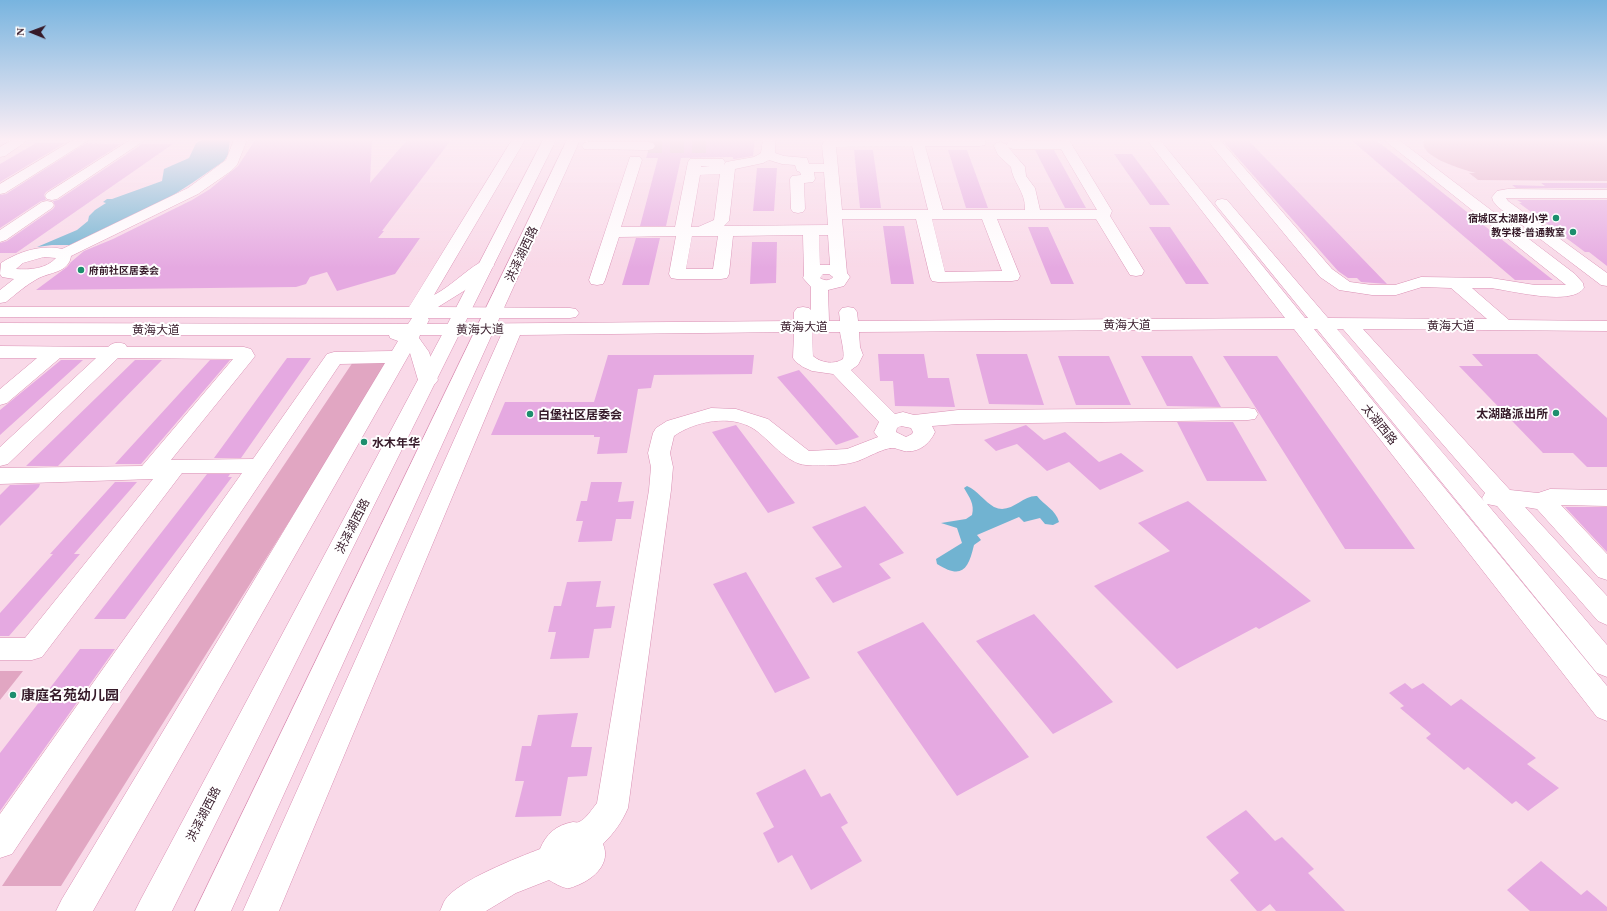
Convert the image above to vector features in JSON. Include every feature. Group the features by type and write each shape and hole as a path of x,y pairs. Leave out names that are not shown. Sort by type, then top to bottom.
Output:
{"street":[{"path":"0,190 12,183"},
{"path":"0,236 77,183"},
{"path":"4,272 17,260 34,254 51,252 62,254 193,192 206,183"},
{"path":"74,911 410,325 494,183"},
{"name":"洪泽湖西路","path":"153,911 428,380 528,183"},
{"name":"洪泽湖西路","path":"212,911 470,366 501,327 506,288 560,183"},
{"path":"597,280 628,183"},
{"path":"705,183 677,274 721,274 726,231"},
{"path":"690,231 718,224 721,221 726,183"},
{"path":"797,183 798,209"},
{"path":"826,319 854,352 854,357 851,362 838,368 821,368 813,366 803,358 826,319 825,279 835,223 832,183"},
{"path":"924,183 938,277 1012,276 988,215"},
{"path":"1024,183 1028,188 1033,208 1031,215"},
{"path":"613,232 811,230 835,223 930,215 1104,214 1105,211 1087,183"},
{"name":"太湖西路","path":"1190,183 1307,317 1469,498 1607,665"},
{"name":"太湖西路","path":"1202,183 1607,708"},
{"path":"1249,183 1326,273 1341,284 1353,288 1396,290 1421,282 1508,284 1545,291 1562,291 1572,290 1575,288 1574,283 1569,278 1445,183"},
{"path":"1607,194 1508,193 1502,194 1499,197 1503,204 1607,281"},
{"path":"1101,214 1136,271"},
{"path":"811,230 825,279"},
{"path":"4,272 23,275 32,274 58,264 64,257 62,254"},
{"path":"0,842 334,358 410,325 433,304 450,294 487,263 493,262 504,264 520,259"},
{"path":"0,298 32,274"},
{"path":"1456,283 1504,325"},
{"path":"506,288 513,300 547,321"},
{"name":"黄海大道","path":"0,312 410,325 458,321 501,327 547,321 1307,317 1489,312 1607,314"},
{"name":"黄海大道","path":"1307,317 1349,325 1607,326"},
{"path":"261,911 501,327 547,321"},
{"path":"410,325 421,354 428,380"},
{"name":"黄海大道","path":"0,329 380,330 399,334 410,325"},
{"path":"1349,325 1607,614"},
{"path":"0,460 137,329"},
{"path":"0,352 244,353 245,356 148,473"},
{"path":"0,399 55,352"},
{"path":"838,368 891,431"},
{"path":"416,403 437,394 450,398 451,405"},
{"path":"458,911 466,903 516,875 555,861 557,865 566,871 577,869 589,855 589,849 584,840 601,824 612,808 660,490 662,467 659,453 664,433 674,426 711,414 736,416 761,424 791,449 805,458 849,456 891,431 903,419 915,422 958,417 1248,414"},
{"path":"0,476 148,473 176,466 260,466"},
{"path":"0,649 32,649 176,466"},
{"path":"1544,502 1545,499 1550,497 1607,498"},
{"path":"1469,498 1520,498 1544,502 1607,570"}],"shaded area":[{"path":"353,362 389,362 61,886 2,886"},
{"path":"0,671 23,671 0,700"}],"water":[{"path":"158,183 193,183 172,196 70,245 37,247 77,230 88,221 89,216 95,210 106,203 103,202 107,199 112,199"},
{"path":"967,486 990,505 1000,509 1006,509 1026,498 1037,496 1053,511 1059,522 1053,525 1045,524 1040,518 1024,522 1019,517 977,535 981,540 974,545 969,561 962,570 952,571 945,569 937,564 936,559 962,543 957,528 941,523 966,519 972,515 973,507 964,488"}],"building":[{"path":"24,183 61,183 46,192 44,195 46,200 41,201 0,228 0,195 6,194"},
{"path":"84,183 118,183 16,253 0,253 0,243 7,241 53,209 55,206 53,201 58,200"},
{"path":"218,183 419,183 378,238 420,238 395,274 337,291 327,272 310,277 306,284 296,287 36,290 67,267 84,251 113,239 192,200"},
{"path":"652,183 676,183 666,226 640,226"},
{"path":"756,183 776,183 774,211 753,211"},
{"path":"857,183 877,183 881,208 860,208"},
{"path":"958,183 979,183 988,208 966,208"},
{"path":"1052,183 1072,183 1086,208 1065,208"},
{"path":"1134,183 1153,183 1170,205 1150,205"},
{"path":"1260,183 1289,183 1387,284 1361,282 1357,278 1348,278 1338,271"},
{"path":"1401,183 1430,183 1553,280 1515,280"},
{"path":"1541,183 1607,183 1607,188 1516,188 1512,185 1545,186"},
{"path":"1517,200 1607,200 1607,266 1589,252 1585,252"},
{"path":"883,226 904,226 914,284 891,284"},
{"path":"1028,227 1048,227 1074,284 1051,284"},
{"path":"1149,227 1170,227 1209,284 1186,284"},
{"path":"636,238 660,238 649,285 622,285"},
{"path":"752,242 777,242 776,283 750,284"},
{"path":"878,354 924,354 928,378 949,378 955,407 895,406 893,381 880,381"},
{"path":"976,354 1027,354 1044,405 989,404"},
{"path":"1472,354 1537,354 1607,418 1607,467 1587,467 1573,453 1543,453 1459,366 1483,366"},
{"path":"608,355 754,355 752,374 654,375 651,388 638,389 627,453 597,454 600,437 594,437 594,435 491,435 505,402 594,402"},
{"path":"1058,356 1109,356 1131,405 1076,405"},
{"path":"1141,356 1192,356 1221,407 1167,406"},
{"path":"1223,356 1277,356 1415,549 1345,549"},
{"path":"287,358 311,358 241,458 214,458"},
{"path":"61,360 83,360 0,435 0,410"},
{"path":"135,360 162,360 58,466 26,466"},
{"path":"210,360 230,360 141,464 115,464"},
{"path":"799,370 859,437 836,445 777,377"},
{"path":"1177,422 1233,422 1267,481 1207,481"},
{"path":"736,425 795,503 768,513 712,432"},
{"path":"1026,425 1044,440 1065,432 1099,462 1121,453 1144,471 1100,490 1069,462 1047,471 1017,444 996,451 984,440"},
{"path":"207,474 230,474 228,477 232,477 125,619 94,619"},
{"path":"115,482 137,482 74,554 80,554 9,636 0,636 0,613 53,554 50,554"},
{"path":"591,482 622,482 618,502 634,501 631,519 616,519 612,541 578,542 583,521 576,521 581,501 587,501"},
{"path":"40,484 39,487 0,526 0,495 10,485"},
{"path":"1188,501 1311,601 1259,629 1256,627 1177,669 1094,586 1170,551 1138,523"},
{"path":"865,506 904,553 879,564 891,578 833,603 815,578 842,567 812,527"},
{"path":"1565,507 1607,507 1607,552"},
{"path":"746,572 810,678 775,693 713,584"},
{"path":"601,581 596,607 615,606 611,628 594,629 589,658 550,659 556,632 548,632 554,606 561,606 567,582"},
{"path":"1034,614 1113,702 1053,734 976,641"},
{"path":"923,622 1029,757 957,796 857,652"},
{"path":"80,649 115,649 0,811 0,753"},
{"path":"1405,683 1412,689 1423,683 1451,706 1461,699 1536,758 1527,764 1559,788 1528,811 1516,801 1512,804 1468,767 1464,770 1426,738 1431,734 1400,708 1404,706 1389,693"},
{"path":"578,713 571,747 592,747 587,776 568,777 561,816 515,817 524,781 515,781 522,746 531,746 538,715"},
{"path":"805,769 821,797 830,793 848,823 841,827 862,861 811,890 792,855 778,863 763,833 774,827 756,793"},
{"path":"1246,810 1275,841 1282,837 1314,869 1308,873 1345,911 1276,911 1270,904 1261,911 1257,911 1230,880 1239,873 1206,837"},
{"path":"1541,861 1581,895 1587,890 1607,907 1607,911 1530,911 1507,890"}],"place":[{"name":"宿城区太湖路小学","path":"1556,218"},
{"name":"教学楼-普通教室","path":"1573,232"},
{"name":"府前社区居委会","path":"81,270"},
{"name":"太湖路派出所","path":"1556,413"},
{"name":"白堡社区居委会","path":"530,414"},
{"name":"水木年华","path":"364,442"},
{"name":"康庭名苑幼儿园","path":"13,695"}]}
